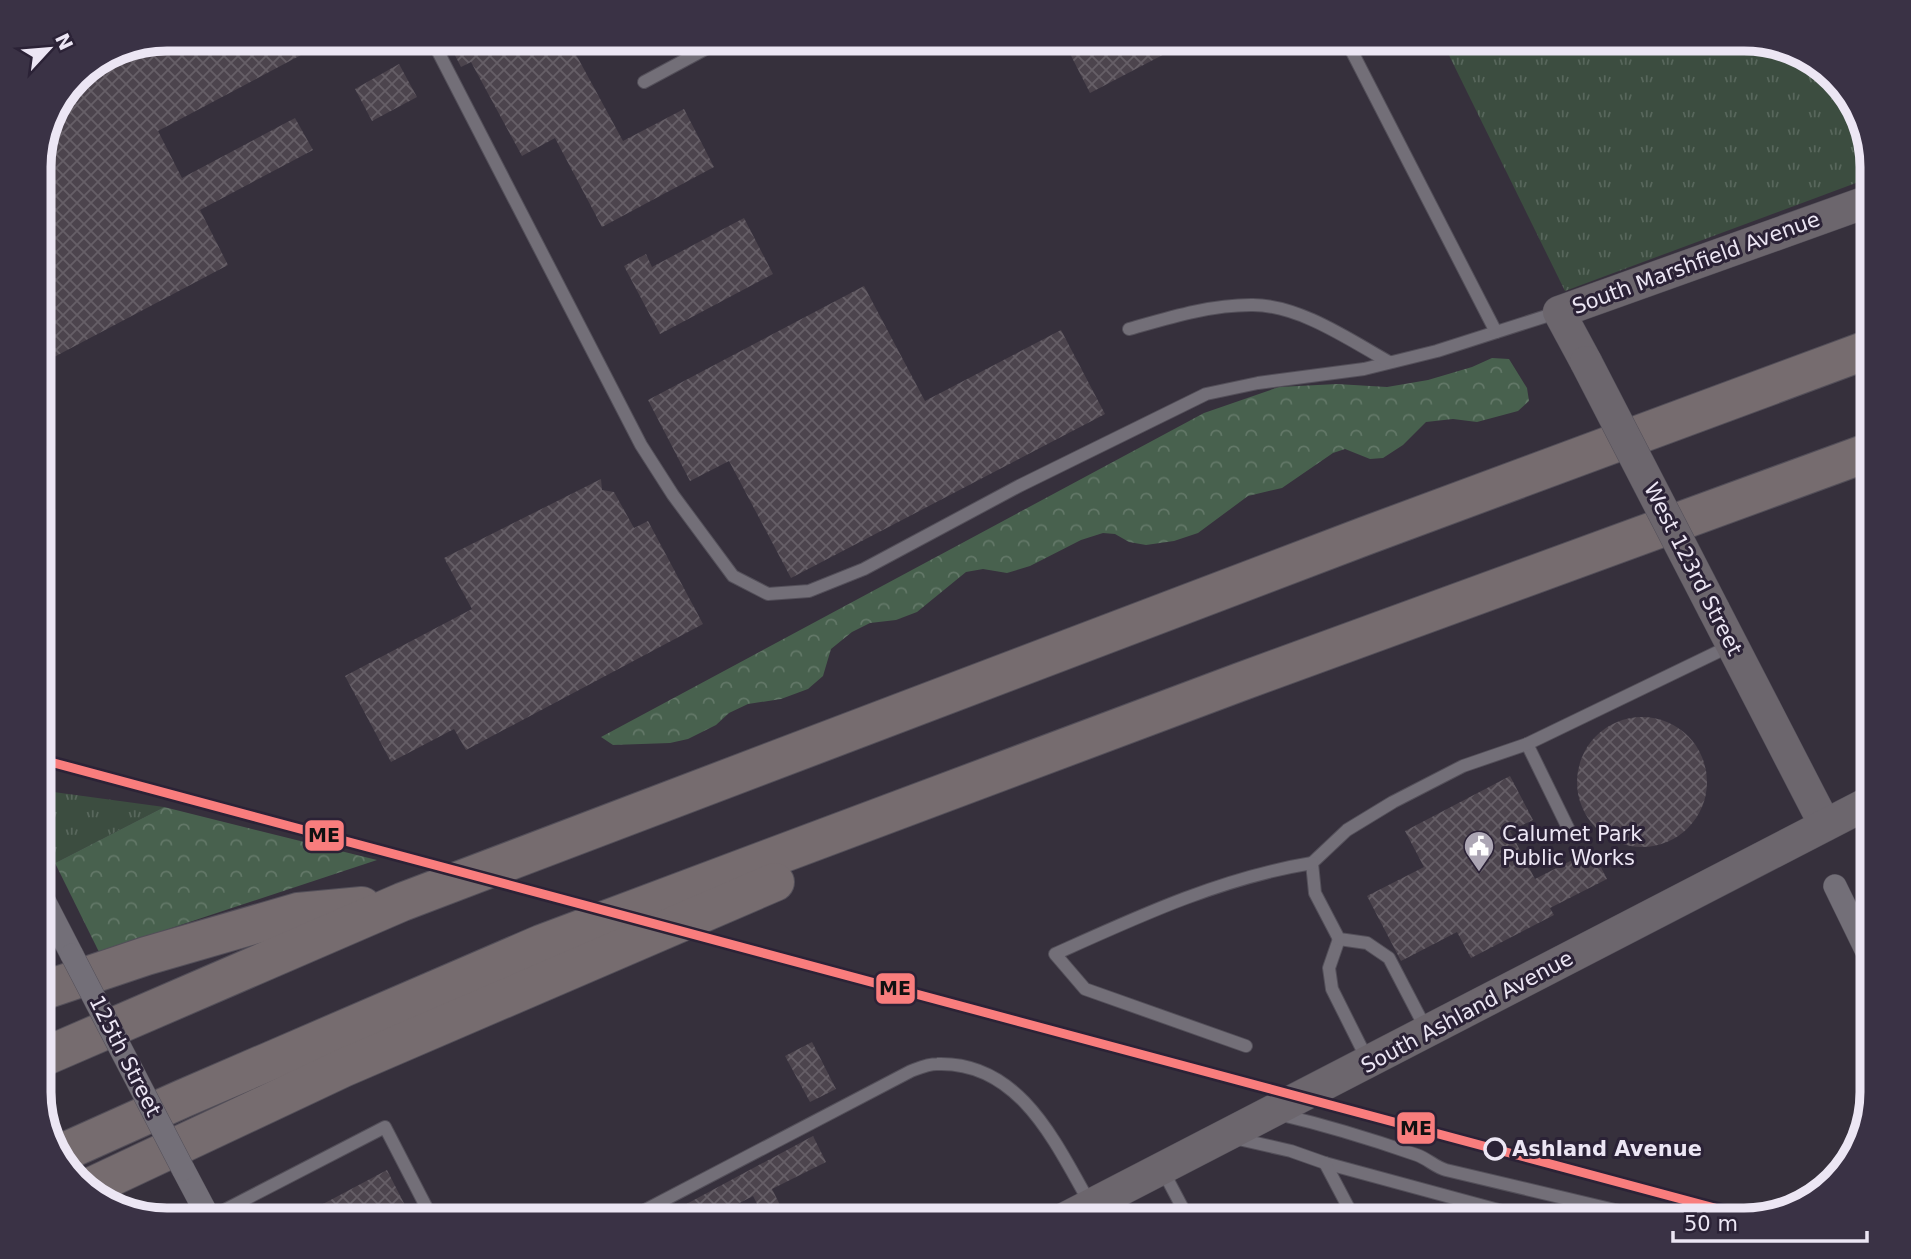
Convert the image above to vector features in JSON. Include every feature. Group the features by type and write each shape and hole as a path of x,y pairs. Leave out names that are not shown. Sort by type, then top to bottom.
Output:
{"highway":[{"path":"51,1054 402,902 1366,536 1860,352"},
{"path":"67,1151 182,1098 541,944 998,772 1860,455"},
{"path":"96,1184 343,1068 758,890 998,772"},
{"path":"51,988 146,956 298,912 402,902"}],"main road":[{"name":"South Marshfield Avenue","path":"1559,312 1860,204"},
{"name":"West 123rd Street","path":"1559,312 1825,825"},
{"name":"South Ashland Avenue","path":"1103,1208 1162,1169 1860,807"}],"street":[{"path":"1835,886 1860,937"},
{"name":"125th Street","path":"51,914 202,1208"}],"lane":[{"path":"438,51 641,445 673,495 733,576 768,594 809,591 864,569 1031,480 1206,394 1258,383 1364,369 1559,312"},
{"path":"644,82 702,51"},
{"path":"1352,51 1496,332"},
{"path":"1129,329 1185,313 1252,304 1306,318 1389,362"},
{"path":"1246,1046 1085,989 1055,954 1159,907 1221,884 1269,870 1312,863 1347,830 1463,765 1527,744 1732,645"},
{"path":"1527,744 1571,834"},
{"path":"1312,863 1315,893 1339,939 1329,968 1332,989 1369,1063"},
{"path":"1339,939 1367,943 1389,958 1428,1032"},
{"path":"649,1208 911,1071 935,1064 961,1066 987,1074 1029,1104 1046,1127 1092,1208"},
{"path":"1273,1112 1333,1127 1422,1157 1438,1168 1603,1208"},
{"path":"231,1208 385,1127 427,1208"},
{"path":"1227,1136 1291,1151 1325,1163 1491,1208"},
{"path":"1325,1163 1349,1208"},
{"path":"1162,1169 1183,1208"}],"green space":[{"path":"1447,51 1760,52 1796,63 1821,79 1832,90 1845,109 1856,137 1860,181 1565,291"},
{"path":"1492,358 1509,359 1527,388 1529,401 1518,411 1477,422 1453,419 1426,422 1403,445 1383,458 1370,459 1345,449 1333,453 1282,488 1248,496 1198,533 1174,541 1146,545 1129,542 1115,534 1103,533 1081,540 1030,566 1007,573 983,569 966,572 917,612 896,620 870,623 852,632 831,649 823,676 808,689 781,699 748,704 688,739 670,743 613,745 601,737 1204,413 1279,387 1337,384 1387,387 1428,380"},
{"path":"51,792 164,807 55,863 51,856"},
{"path":"164,807 377,860 99,952 55,863"}],"building":[{"path":"309,51 158,131 182,178 295,118 313,150 200,210 228,265 51,359 51,159 63,115 75,96 90,79 109,66 129,57 151,52"},
{"path":"453,51 574,51 623,141 684,109 714,167 602,227 555,138 522,156 471,62 461,67"},
{"path":"1069,51 1170,51 1090,93"},
{"path":"399,64 417,97 372,121 355,89"},
{"path":"744,218 773,274 660,334 624,266 646,254 652,267"},
{"path":"864,286 925,401 1061,330 1105,414 791,578 729,461 690,481 648,400"},
{"path":"601,479 602,490 614,492 634,528 648,521 703,624 466,750 454,729 391,762 345,676 472,609 444,558"},
{"path":"1642,717 1667,722 1688,736 1702,757 1707,782 1702,807 1688,828 1667,842 1642,847 1617,842 1596,828 1582,807 1577,782 1582,757 1596,736 1617,722"},
{"name":"Calumet Park Public Works","path":"1510,776 1533,820 1510,831 1535,879 1592,850 1607,879 1550,908 1554,915 1471,958 1457,932 1401,961 1367,896 1424,867 1405,831"},
{"path":"812,1042 836,1089 810,1102 785,1056"},
{"path":"813,1136 826,1162 772,1189 782,1208 759,1208 753,1196 730,1208 679,1208"},
{"path":"387,1170 406,1208 315,1208"}],"transit line":[{"name":"ME","path":"51,762 1715,1208"}],"place":[{"name":"Calumet Park Public Works","path":"1479,873"},
{"name":"Ashland Avenue","path":"1495,1149"}]}
